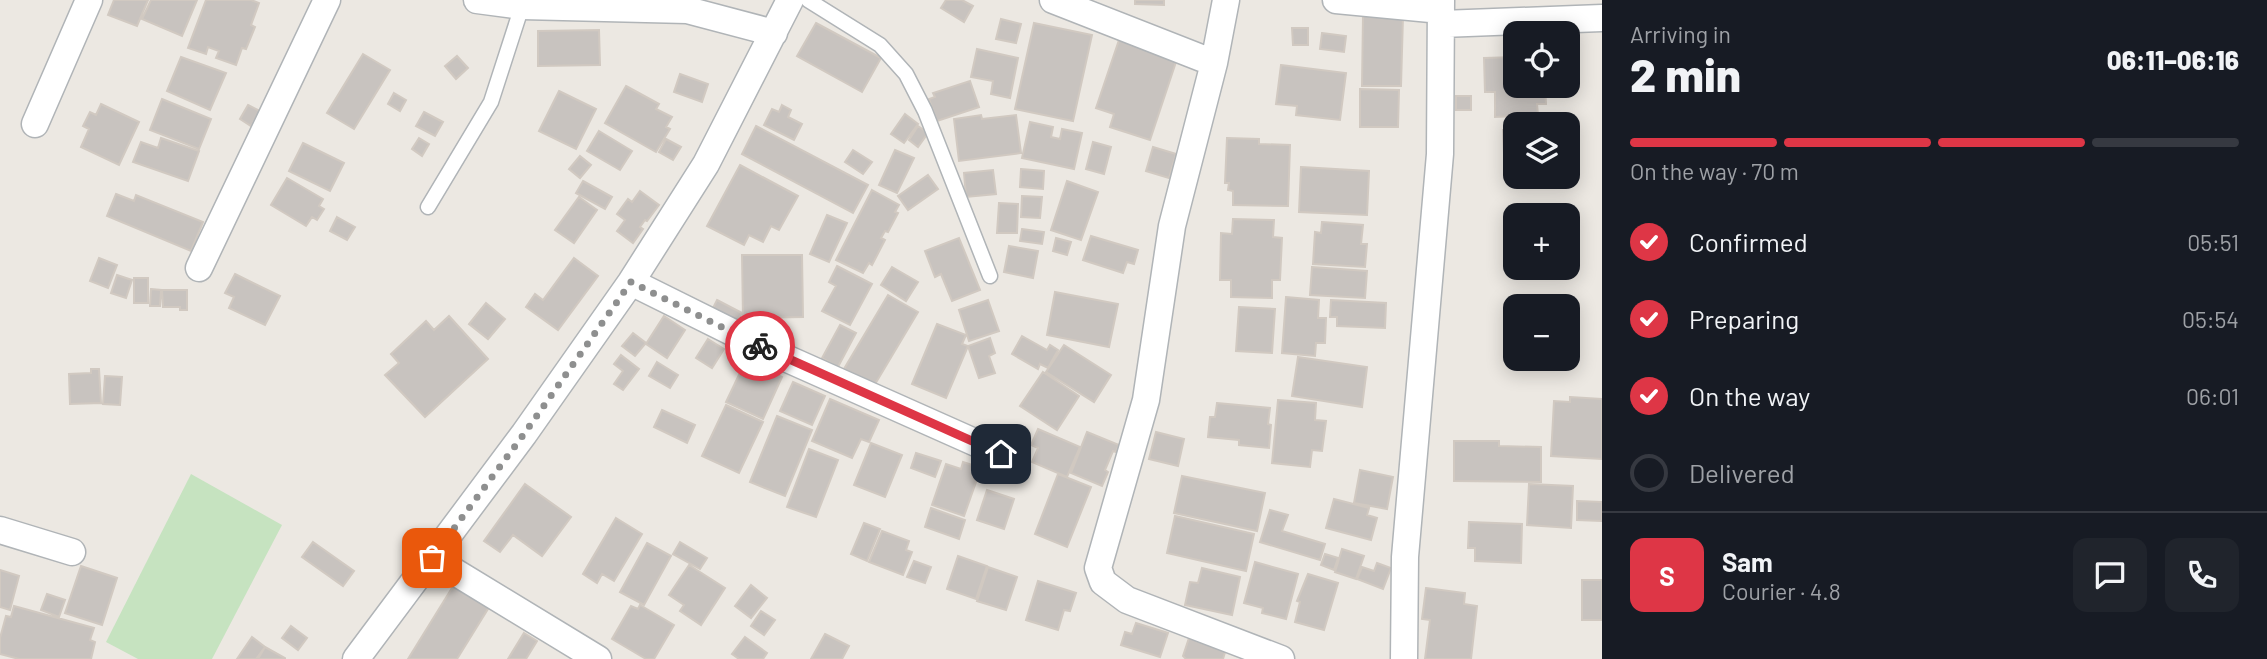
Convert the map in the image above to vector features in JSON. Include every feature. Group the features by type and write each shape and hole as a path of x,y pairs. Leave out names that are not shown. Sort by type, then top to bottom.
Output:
{"street":[{"path":"35,124 89,0"},
{"path":"199,268 327,0"},
{"path":"477,0 522,6 687,10 774,33"},
{"path":"356,659 524,434 631,282 706,164 790,0"},
{"path":"1053,0 1213,63"},
{"path":"1226,0 1172,226 1146,400 1098,568 1103,582 1127,600 1281,659"},
{"path":"1336,0 1441,11 1602,18"},
{"path":"1404,659 1406,543 1440,155 1441,11"},
{"path":"631,282 772,352 1001,454"},
{"path":"0,530 72,552"},
{"path":"432,558 598,659"}],"lane":[{"path":"808,0 880,45 906,74 925,111 990,276"},
{"path":"428,207 491,102 522,6"}],"green space":[{"path":"191,474 282,525 212,659 138,659 106,642"}],"building":[{"path":"114,0 148,0 137,26 108,15"},
{"path":"151,0 197,0 182,36 142,19"},
{"path":"206,0 251,0 259,3 251,25 255,27 246,49 242,48 236,65 216,58 219,51 208,47 206,54 188,48"},
{"path":"946,0 962,0 973,6 964,22 941,8"},
{"path":"1135,0 1164,0 1164,5 1135,4"},
{"path":"1363,16 1403,16 1401,86 1362,86"},
{"path":"1001,19 1021,24 1016,43 996,39"},
{"path":"816,23 881,58 862,92 797,56"},
{"path":"1034,23 1092,35 1073,121 1015,109"},
{"path":"1292,28 1308,28 1308,45 1293,45"},
{"path":"599,30 600,65 538,66 538,31"},
{"path":"1322,33 1346,36 1344,52 1320,49"},
{"path":"1119,40 1177,59 1150,140 1110,127 1114,114 1096,108"},
{"path":"977,49 1018,58 1010,98 991,94 993,81 971,77"},
{"path":"363,54 390,70 354,129 327,113"},
{"path":"457,56 468,68 456,79 445,66"},
{"path":"181,57 226,73 210,110 167,91"},
{"path":"1503,57 1503,98 1546,98 1546,104 1537,104 1538,112 1503,112 1503,117 1495,117 1495,92 1485,92 1484,58"},
{"path":"1281,65 1346,73 1340,120 1296,115 1297,106 1276,104"},
{"path":"680,74 708,84 702,102 674,92"},
{"path":"970,81 979,107 937,121 929,99 935,97 933,93"},
{"path":"626,86 659,104 656,109 672,117 666,127 670,129 656,152 605,123"},
{"path":"1360,89 1399,90 1398,127 1360,127"},
{"path":"559,91 596,109 576,149 539,131"},
{"path":"394,93 406,100 400,111 388,104"},
{"path":"1456,96 1471,96 1471,110 1456,110"},
{"path":"162,99 211,119 199,149 150,130"},
{"path":"101,104 139,122 119,165 81,147 89,129 83,126 90,112 96,115"},
{"path":"248,105 260,111 251,126 240,119"},
{"path":"782,105 791,110 788,117 802,124 794,140 764,125 772,109 779,112"},
{"path":"424,112 443,122 435,136 416,126"},
{"path":"905,114 918,124 904,143 891,134"},
{"path":"981,115 982,119 1016,115 1021,153 959,161 954,119"},
{"path":"1030,122 1053,127 1051,137 1060,139 1062,129 1082,133 1074,169 1022,158"},
{"path":"756,126 868,185 853,213 742,154"},
{"path":"918,126 928,133 918,147 909,140"},
{"path":"599,131 632,151 620,170 587,151"},
{"path":"161,138 199,151 188,181 133,162 141,142 158,148"},
{"path":"419,138 429,144 422,156 412,149"},
{"path":"1227,138 1259,139 1259,144 1290,145 1288,206 1233,205 1233,191 1228,190 1229,183 1225,183"},
{"path":"666,139 681,147 673,160 659,152"},
{"path":"1093,142 1111,147 1104,174 1086,169"},
{"path":"303,143 344,163 330,191 289,171"},
{"path":"1153,147 1176,154 1169,178 1146,171"},
{"path":"853,150 872,162 863,174 845,162"},
{"path":"895,150 914,158 897,193 879,185"},
{"path":"580,156 591,165 580,178 569,169"},
{"path":"740,165 798,196 779,230 771,226 763,242 749,235 744,245 707,226"},
{"path":"1301,167 1369,171 1367,215 1299,212"},
{"path":"1021,169 1044,171 1043,189 1020,187"},
{"path":"993,170 996,194 966,197 964,173"},
{"path":"928,175 938,189 908,210 898,196"},
{"path":"287,178 323,199 319,206 324,209 317,220 312,217 306,226 271,205"},
{"path":"583,181 612,197 605,209 576,193"},
{"path":"1067,181 1098,192 1081,240 1051,230"},
{"path":"872,190 899,205 888,232 885,231 881,238 885,240 872,265 869,263 863,273 836,260"},
{"path":"640,191 659,205 640,227 643,229 633,243 617,231 625,220 617,214 628,199 632,202"},
{"path":"116,194 134,201 136,195 203,222 191,251 107,216"},
{"path":"1022,196 1042,197 1040,218 1021,217"},
{"path":"579,197 597,210 574,243 555,230"},
{"path":"999,203 1018,204 1017,233 997,233"},
{"path":"827,215 847,223 829,262 810,254"},
{"path":"337,217 355,227 347,240 330,231"},
{"path":"1233,219 1274,220 1273,237 1282,238 1280,280 1272,280 1272,298 1231,297 1231,280 1220,280 1221,233 1232,234"},
{"path":"1322,222 1363,225 1361,244 1367,244 1365,267 1313,264 1315,232 1321,233"},
{"path":"1022,229 1044,232 1042,244 1020,241"},
{"path":"1091,236 1138,250 1134,264 1127,262 1123,273 1083,260"},
{"path":"959,238 980,290 952,301 941,274 935,277 925,251"},
{"path":"1056,238 1071,242 1067,255 1053,251"},
{"path":"1009,246 1038,251 1033,278 1004,272"},
{"path":"742,255 802,255 803,317 743,318"},
{"path":"99,258 117,265 108,288 90,281"},
{"path":"574,258 598,276 558,330 526,307 535,294 543,300"},
{"path":"837,266 872,284 850,325 822,311 836,286 829,282"},
{"path":"892,267 918,282 906,301 881,285"},
{"path":"1312,267 1367,271 1365,298 1310,295"},
{"path":"235,274 280,296 265,325 229,308 234,297 225,293"},
{"path":"117,275 132,280 126,298 111,293"},
{"path":"134,278 148,278 148,303 134,303"},
{"path":"151,289 161,290 160,306 150,306"},
{"path":"162,290 187,290 187,310 180,310 180,307 163,307"},
{"path":"1055,292 1118,304 1109,347 1047,335"},
{"path":"888,295 918,312 874,386 844,369"},
{"path":"1286,297 1319,300 1318,318 1326,318 1325,343 1316,343 1315,356 1282,353"},
{"path":"717,300 742,313 733,329 709,316"},
{"path":"988,300 999,331 969,341 959,310"},
{"path":"1331,300 1386,303 1385,328 1337,326 1337,317 1330,317"},
{"path":"486,303 505,319 488,339 469,324"},
{"path":"1239,307 1275,309 1272,353 1236,351"},
{"path":"449,316 488,359 425,417 385,375 399,363 391,354 426,321 434,330"},
{"path":"664,316 685,330 667,358 646,344"},
{"path":"937,324 966,335 962,344 968,346 946,398 912,384"},
{"path":"840,325 856,333 838,367 822,358"},
{"path":"633,333 646,343 635,356 622,346"},
{"path":"1022,336 1047,350 1050,345 1058,350 1048,368 1040,364 1038,369 1012,354"},
{"path":"990,338 995,353 989,356 995,373 979,378 968,346"},
{"path":"708,339 724,349 712,368 696,358"},
{"path":"1064,345 1111,375 1094,402 1046,372"},
{"path":"621,355 639,369 623,390 614,384 623,371 614,364"},
{"path":"1298,357 1367,367 1362,407 1292,396"},
{"path":"746,360 782,377 763,419 726,402"},
{"path":"657,362 678,375 670,388 649,376"},
{"path":"91,369 99,369 101,403 70,404 69,374 91,373"},
{"path":"1043,372 1079,396 1057,430 1020,406"},
{"path":"105,376 122,377 120,405 103,404"},
{"path":"793,382 825,396 812,425 780,411"},
{"path":"1570,397 1602,399 1602,459 1551,456 1554,401 1570,402"},
{"path":"830,399 879,420 869,442 861,439 852,458 812,441"},
{"path":"1278,400 1316,403 1315,420 1326,421 1322,451 1312,450 1310,467 1272,463"},
{"path":"1217,403 1270,408 1269,448 1239,445 1239,440 1208,437 1210,417 1215,417"},
{"path":"726,405 763,422 739,473 702,456"},
{"path":"662,410 695,425 687,443 654,427"},
{"path":"777,416 812,430 785,496 750,482"},
{"path":"1038,429 1080,447 1067,477 1032,462 1038,448 1031,445"},
{"path":"1087,432 1119,445 1116,452 1113,451 1105,470 1108,472 1102,486 1071,473"},
{"path":"1156,432 1184,439 1178,466 1149,459"},
{"path":"1454,441 1499,441 1499,446 1541,447 1541,482 1454,481"},
{"path":"871,443 902,455 885,497 854,485"},
{"path":"809,449 838,460 816,517 787,507"},
{"path":"916,453 941,461 935,477 911,468"},
{"path":"963,462 981,468 964,516 932,505 946,464 961,469"},
{"path":"1360,470 1393,477 1387,509 1354,503"},
{"path":"1058,474 1091,487 1067,547 1035,534"},
{"path":"1182,476 1265,493 1257,531 1174,513"},
{"path":"525,484 571,517 542,556 513,535 500,552 484,541"},
{"path":"1529,484 1573,486 1571,528 1527,525"},
{"path":"987,490 1014,499 1004,529 977,520"},
{"path":"1334,499 1369,508 1367,515 1377,518 1371,540 1326,528"},
{"path":"1577,501 1602,502 1602,521 1577,520"},
{"path":"931,508 965,520 959,539 925,527"},
{"path":"1270,510 1288,515 1282,531 1325,544 1320,560 1260,542"},
{"path":"1175,516 1254,534 1246,571 1167,553"},
{"path":"616,518 642,534 614,581 602,574 597,583 583,574"},
{"path":"1469,522 1522,524 1521,563 1475,561 1475,548 1468,548"},
{"path":"864,523 880,529 867,561 851,554"},
{"path":"882,531 909,541 906,550 912,552 903,575 869,562"},
{"path":"313,542 354,571 343,586 302,557"},
{"path":"680,542 707,558 700,569 673,554"},
{"path":"647,543 671,556 644,605 620,592"},
{"path":"1342,549 1364,556 1356,579 1335,572"},
{"path":"1325,554 1338,558 1334,570 1321,565"},
{"path":"958,556 987,566 976,599 947,589"},
{"path":"914,561 931,567 925,583 907,577"},
{"path":"1255,562 1298,574 1286,619 1262,613 1263,608 1244,603"},
{"path":"1377,563 1391,568 1383,589 1357,579 1362,567 1374,571"},
{"path":"689,565 725,588 701,625 680,611 684,605 669,595"},
{"path":"81,566 117,578 102,625 65,613"},
{"path":"988,567 1017,577 1006,610 977,601"},
{"path":"1202,568 1240,577 1232,615 1185,605 1190,582 1198,583"},
{"path":"0,570 19,576 10,610 0,607"},
{"path":"1308,574 1338,583 1324,630 1295,622 1300,602 1297,601"},
{"path":"1582,580 1602,580 1602,620 1582,620"},
{"path":"1038,581 1076,593 1070,611 1064,610 1058,630 1026,620"},
{"path":"455,583 491,604 457,659 408,659"},
{"path":"751,585 767,598 751,618 735,606"},
{"path":"1426,588 1465,593 1464,604 1477,606 1471,659 1425,659 1430,620 1422,619"},
{"path":"47,594 65,600 59,617 41,610"},
{"path":"640,605 674,625 654,659 646,659 612,639 631,606 638,609"},
{"path":"14,606 94,628 90,640 95,642 91,659 19,659 0,654 0,638 6,616 11,617"},
{"path":"761,611 775,620 764,635 751,626"},
{"path":"1136,623 1168,633 1160,657 1121,645 1125,632 1132,634"},
{"path":"291,626 307,638 298,650 282,638"},
{"path":"524,633 537,641 526,659 508,659"},
{"path":"825,634 849,646 842,659 811,659"},
{"path":"252,637 265,647 256,659 237,659"},
{"path":"745,637 767,653 763,659 739,659 732,654"},
{"path":"1189,638 1226,649 1223,659 1186,659 1183,656"},
{"path":"265,647 285,658 285,659 258,659"}],"way so far":[{"path":"432,558 524,434 631,282 760,346"}],"route":[{"path":"760,346 1001,454"}]}
